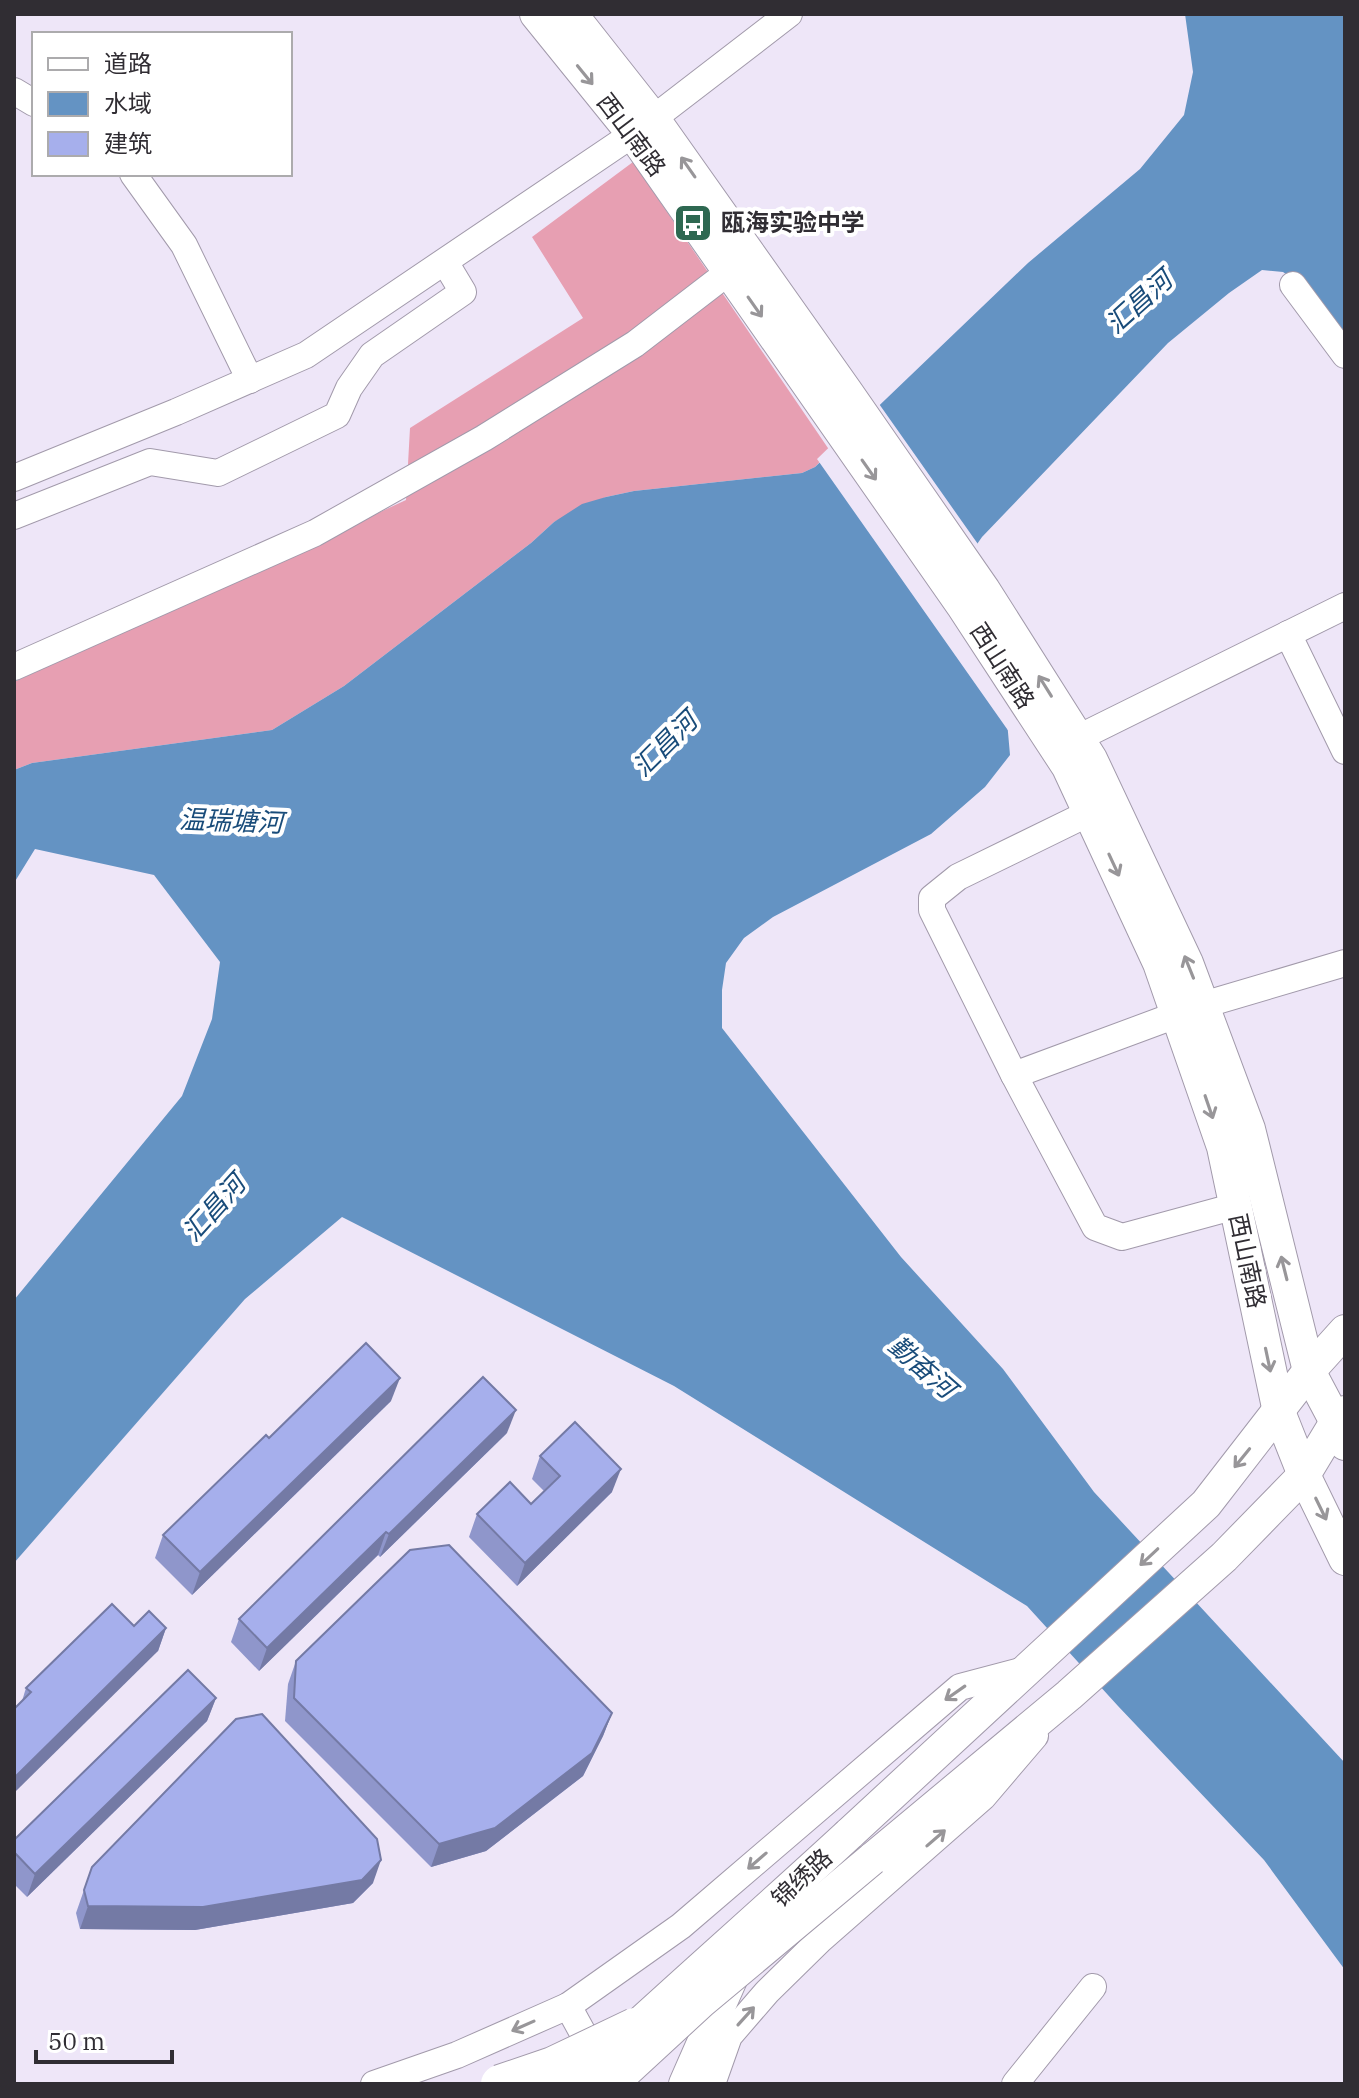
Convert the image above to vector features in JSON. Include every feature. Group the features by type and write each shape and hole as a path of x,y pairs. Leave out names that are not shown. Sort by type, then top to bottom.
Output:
{"highway":[{"path":"500,2084 553,2066 635,2027"}],"main road":[{"name":"西山南路","path":"536,14 643,126 973,597 1067,744 1091,759 1187,963 1190,1010 1223,1147 1279,1412 1304,1475 1345,1559"},
{"name":"西山南路","path":"571,14 730,271 835,399"},
{"name":"西山南路","path":"1067,744 1068,767 1159,963 1190,1010 1249,1129 1309,1371 1342,1426"},
{"path":"1279,1412 1309,1371 1345,1331"},
{"name":"锦绣路","path":"574,2084 749,1927 1206,1504 1279,1412"},
{"path":"1304,1475 1342,1426"},
{"name":"锦绣路","path":"612,2084 701,2002 1069,1695 1224,1557 1304,1475"},
{"path":"685,2084 732,1977"}],"street":[{"path":"14,478 306,355 643,126 789,14"},
{"path":"14,91 32,102"},
{"path":"134,176 184,245 250,380"},
{"path":"14,516 150,462 218,473 337,415 349,388 372,355 463,292 445,262"},
{"path":"14,667 315,533 484,438 635,344 730,271"},
{"path":"1293,285 1345,355"},
{"path":"1067,744 1345,606"},
{"path":"1288,634 1345,751"},
{"path":"1089,813 958,877 932,898 932,910 1014,1075 1095,1227 1122,1237 1236,1206"},
{"path":"1014,1075 1190,1010 1345,963"},
{"path":"374,2084 457,2055 568,2006 681,1926 960,1687 1028,1669"},
{"path":"712,2084 729,2036 767,1992 820,1940 983,1797 1069,1695"},
{"path":"1015,2084 1093,1987"},
{"path":"568,2006 585,2037 626,2084"}],"shaded area":[{"path":"633,162 830,451 815,467 802,473 634,491 606,497 554,522 344,686 272,730 32,763 14,770 14,682 406,500 410,428 583,318 532,237"}],"water":[{"path":"1185,14 1345,14 1345,336 1305,287 1283,272 1262,270 1168,343 982,537 957,573 957,641 1007,721 1010,755 985,787 931,834 773,917 744,938 726,963 722,1028 901,1257 1003,1369 1094,1492 1345,1763 1345,1970 1264,1860 1027,1606 674,1386 342,1217 245,1299 14,1563 14,1300 182,1096 212,1019 220,962 154,875 35,849 14,883 14,770 32,763 272,730 344,686 554,522 582,504 634,491 802,473 815,467 1028,263 1140,169 1184,115 1193,72"}],"pier":[{"path":"877,401 980,547 961,574 955,601 961,639 987,674 1010,720 1012,736 817,459"}],"building":[{"path":"366,1343 400,1378 200,1572 163,1535"},
{"path":"483,1377 516,1410 267,1648 239,1619"},
{"path":"575,1422 621,1469 525,1563 477,1514 510,1482 531,1504 560,1476 540,1456"},
{"path":"449,1545 612,1713 592,1753 495,1828 439,1844 294,1698 296,1661 410,1550"},
{"path":"112,1604 134,1626 149,1611 166,1628 14,1778 14,1709 31,1692 26,1688"},
{"path":"188,1670 216,1698 35,1874 14,1852 14,1840"},
{"path":"262,1714 377,1839 381,1860 362,1880 203,1907 88,1906 84,1890 92,1867 236,1719"}],"place":[{"name":"瓯海实验中学","path":"693,223"}],"water label":[{"name":"汇昌河","path":"1139,302"},
{"name":"汇昌河","path":"665,744"},
{"name":"温瑞塘河","path":"231,821"},
{"name":"汇昌河","path":"214,1208"},
{"name":"勤奋河","path":"922,1367"}]}
